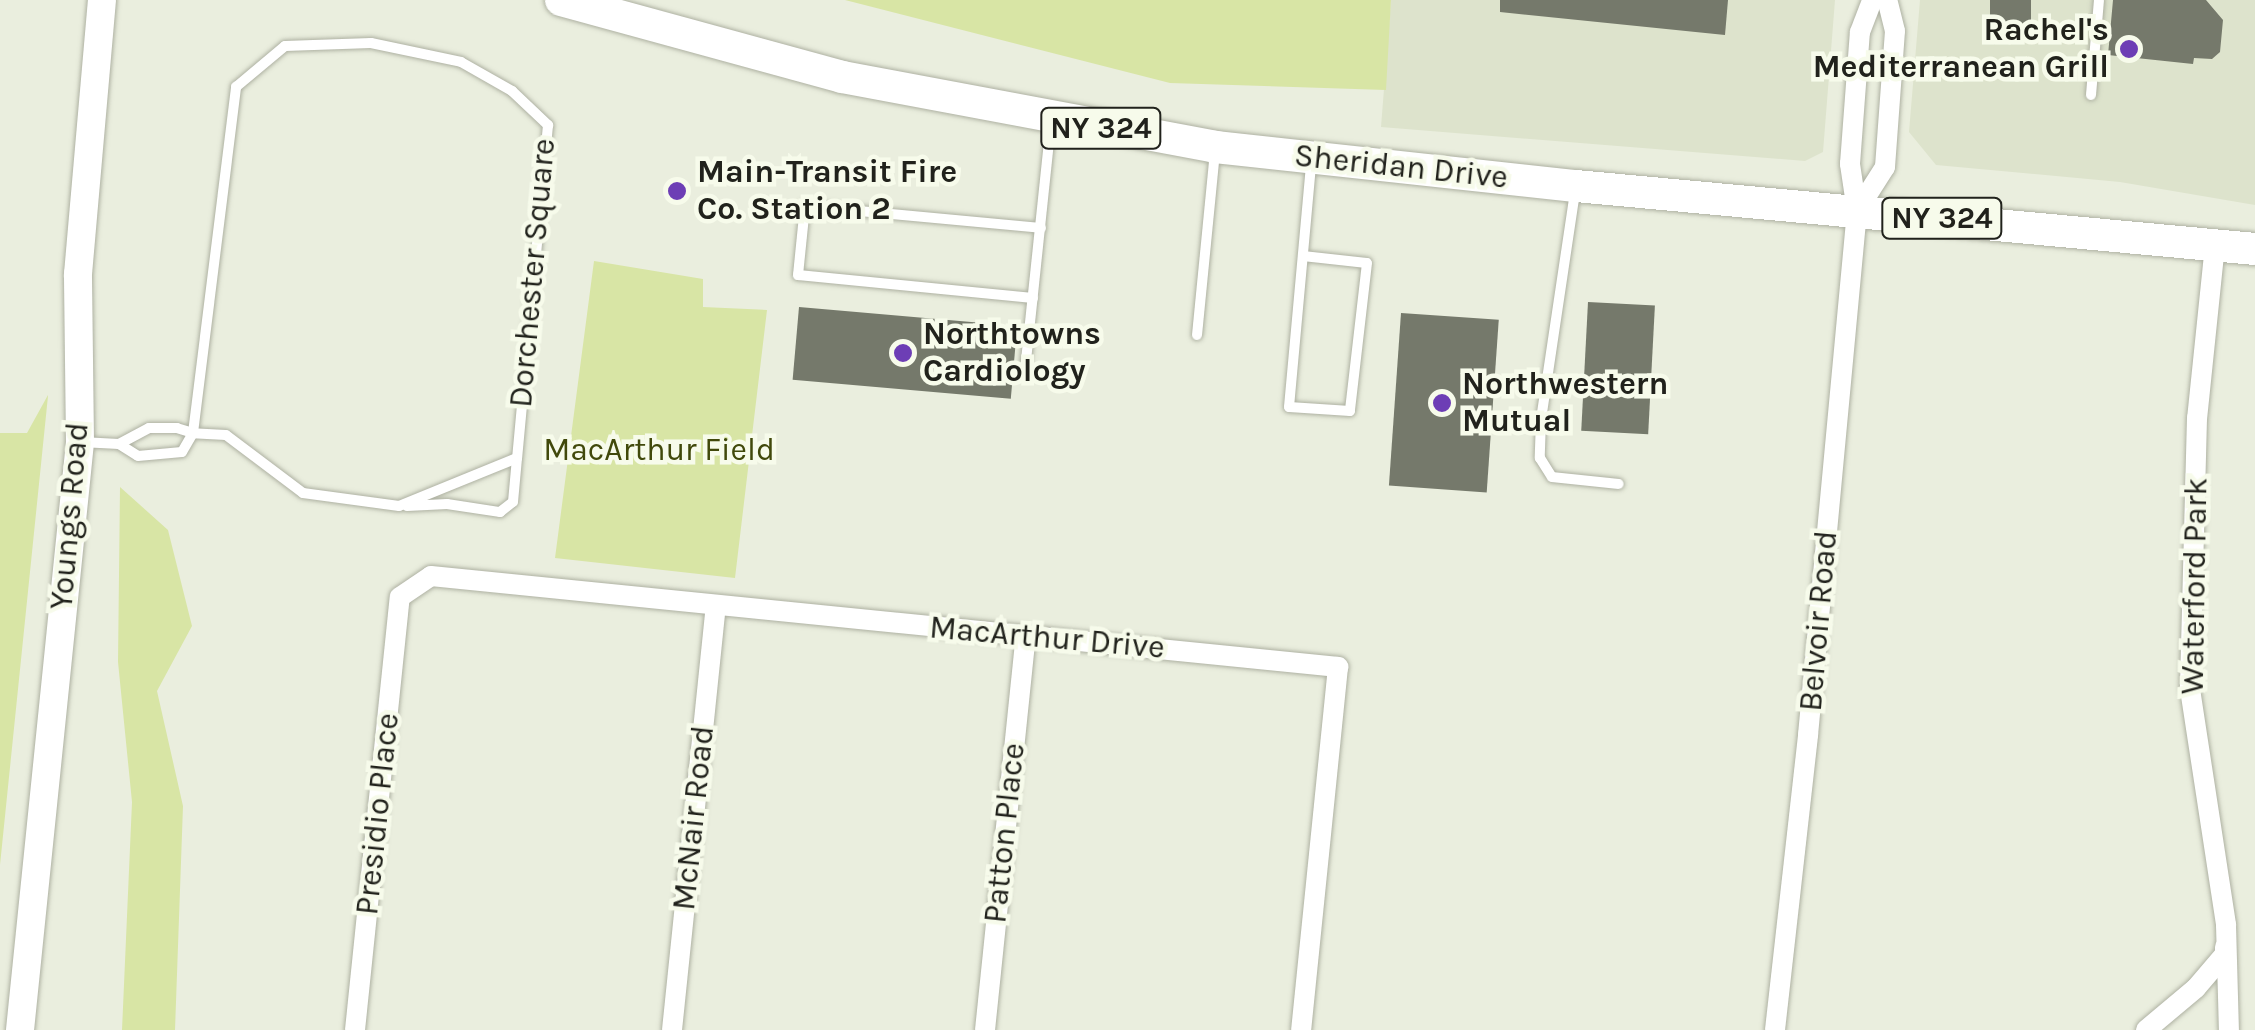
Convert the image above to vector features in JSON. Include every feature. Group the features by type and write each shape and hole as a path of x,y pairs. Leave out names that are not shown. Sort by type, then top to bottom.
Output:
{"main road":[{"name":"Sheridan Drive","path":"561,0 842,77 1051,120 1215,147 1576,186 2255,249"}],"street":[{"name":"Youngs Road","path":"20,1030 80,442 78,274 102,0"},
{"name":"Belvoir Road","path":"1775,1030 1810,715 1856,211 1850,164 1860,32 1872,0"},
{"path":"1856,211 1884,167 1895,31 1887,0"},
{"name":"Waterford Park","path":"2215,245 2197,418 2190,688 2226,925 2230,1030"},
{"name":"MacArthur Drive","path":"400,597 431,576 1338,667 1300,1030"},
{"name":"Presidio Place","path":"356,1030 400,597"},
{"name":"McNair Road","path":"672,1030 716,607"},
{"name":"Patton Place","path":"985,1030 1026,636"},
{"name":"Waterford Park","path":"2146,1030 2196,988 2225,954 2226,925"}],"lane":[{"path":"2091,95 2099,0"},
{"name":"Dorchester Square","path":"80,442 119,444 138,456 182,452 193,433 236,88 285,46 371,43 460,62 512,91 548,125 512,502 500,512 446,504 399,506 303,493 226,435 193,433 149,428 119,444"},
{"path":"1026,370 1051,120"},
{"path":"1197,334 1215,147"},
{"path":"1303,256 1367,263 1350,411 1289,407 1312,158"},
{"path":"1576,186 1541,420 1540,458 1552,476 1620,484"},
{"path":"1033,298 798,275 805,206 1041,228"},
{"name":"Dorchester Square","path":"399,506 517,458"}],"shaded area":[{"path":"1391,0 1835,0 1823,152 1805,161 1381,127"},
{"path":"1920,0 2255,0 2255,205 2120,182 1936,165 1909,132"}],"green space":[{"path":"845,0 1391,0 1386,90 1170,83"},
{"name":"MacArthur Field","path":"594,261 703,279 703,307 767,310 735,578 555,558"},
{"path":"48,395 0,865 0,433 27,433"},
{"path":"120,487 168,530 192,626 157,691 183,806 175,1030 122,1030 132,802 118,662"}],"building":[{"path":"1500,0 1728,0 1725,35 1500,12"},
{"path":"1990,0 2031,0 2031,40 1990,40"},
{"path":"2113,0 2206,0 2223,20 2220,52 2212,59 2194,58 2193,64 2108,55"},
{"path":"1588,302 1655,306 1648,434 1581,431"},
{"name":"Northtowns Cardiology","path":"799,307 1017,326 1011,399 793,380"},
{"name":"Northwestern Mutual","path":"1401,313 1499,320 1487,492 1389,486"}],"place":[{"name":"Rachel's Mediterranean Grill","path":"2129,49"},
{"name":"Main-Transit Fire Co. Station 2","path":"677,191"},
{"name":"Northtowns Cardiology","path":"903,353"},
{"name":"Northwestern Mutual","path":"1442,403"}]}
